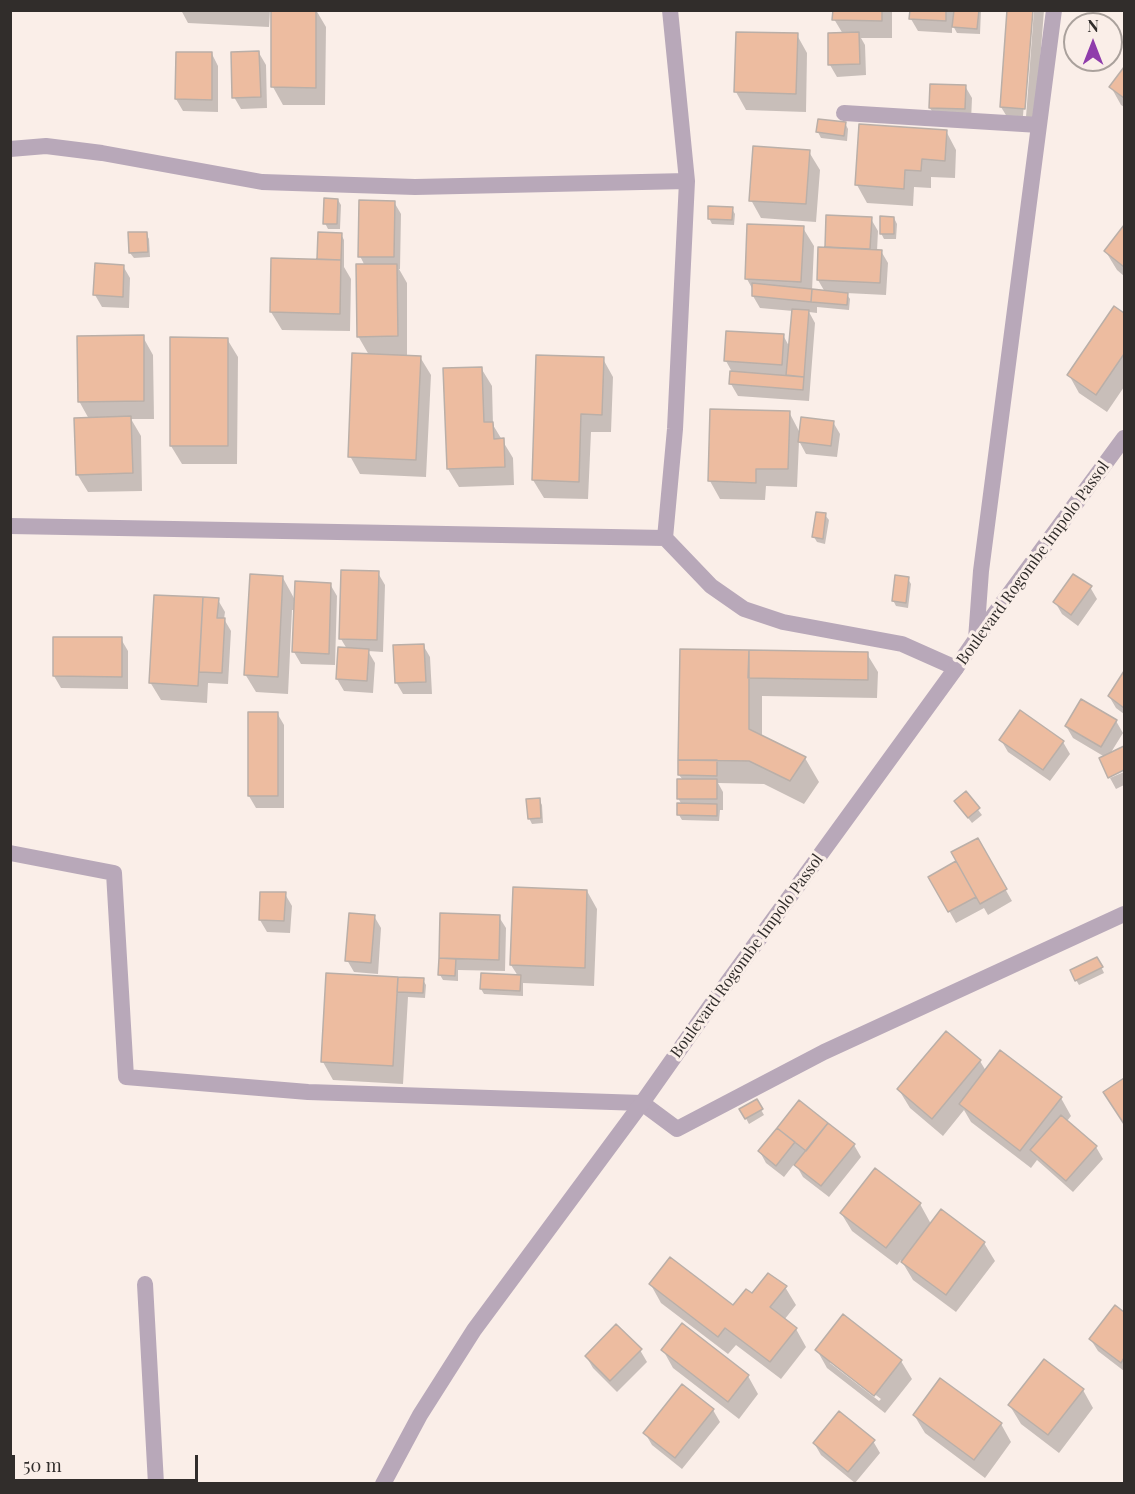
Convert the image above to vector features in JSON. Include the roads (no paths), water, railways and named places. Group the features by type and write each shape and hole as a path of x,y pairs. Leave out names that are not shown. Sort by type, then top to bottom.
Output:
{"street":[{"path":"665,537 675,429 687,181 670,10"},
{"path":"976,639 981,571 1054,10"},
{"path":"844,113 1039,125"},
{"path":"10,149 46,146 102,153 262,182 415,187 687,181"},
{"name":"Boulevard Rogombe Impolo Passol","path":"382,1484 420,1415 474,1330 642,1103 976,639 1125,438"},
{"path":"10,526 665,537 711,586 744,609 783,622 902,644 956,668"},
{"path":"10,853 114,873 126,1077 308,1092 642,1103 677,1129 824,1052 1125,914"},
{"path":"145,1284 156,1484"}]}
